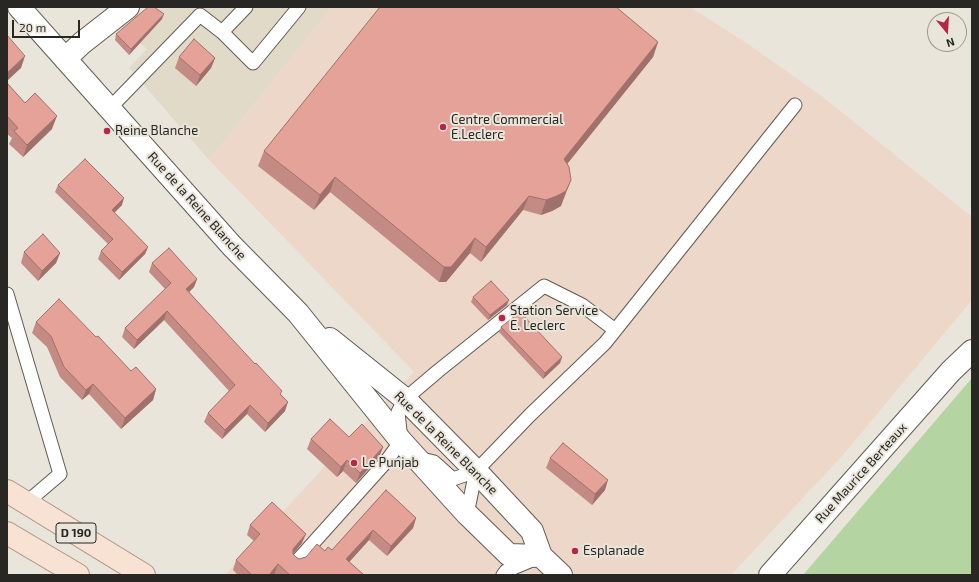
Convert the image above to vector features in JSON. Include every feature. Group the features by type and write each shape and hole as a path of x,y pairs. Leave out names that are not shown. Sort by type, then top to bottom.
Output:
{"main road":[{"name":"D 190","path":"7,491 144,575"},
{"name":"D 190","path":"7,533 78,575"}],"street":[{"name":"Rue de la Reine Blanche","path":"19,7 232,246 298,313 401,441 467,514 509,556 541,556"},
{"path":"65,59 82,43 128,7"},
{"name":"Rue de la Reine Blanche","path":"298,313 405,399 476,471 532,531 541,556 561,575"},
{"name":"Rue Maurice Berteaux","path":"951,371 972,337"},
{"name":"Rue Maurice Berteaux","path":"770,575 951,371 972,351"}],"lane":[{"path":"222,32 246,7"},
{"path":"110,108 200,15 222,32 253,63 299,7"},
{"path":"418,459 434,462 453,479 476,471 530,415 605,343 794,105"},
{"path":"297,561 385,463 401,441 398,412 405,399 544,286 582,304 615,330"},
{"path":"7,294 60,474 26,502"},
{"path":"467,514 476,471"},
{"path":"503,575 506,571 541,556"}],"shaded area":[{"path":"151,7 332,7 209,160 129,68 147,49 140,43"},
{"path":"332,7 690,7 748,44 823,97 972,217 972,300 843,455 731,575 225,575 362,426 414,372 209,160"}],"green space":[{"path":"972,378 972,575 803,575"}],"building":[{"path":"148,7 154,7 164,14 131,49 116,34"},
{"name":"Centre Commercial E.Leclerc","path":"380,7 616,7 658,42 564,159 569,167 571,180 566,191 546,200 529,196 486,247 475,238 451,267 444,267 335,177 320,195 264,151"},
{"path":"7,35 25,56 7,73"},
{"path":"194,39 215,58 200,75 179,57"},
{"path":"7,83 25,103 35,93 57,116 27,145 14,131 18,128 7,116"},
{"path":"85,159 124,198 112,210 148,247 122,272 101,251 113,239 58,185"},
{"path":"43,234 60,253 42,271 24,252"},
{"path":"169,248 197,279 186,289 282,391 280,394 288,402 268,423 250,405 225,430 208,413 235,385 167,311 137,340 125,328 171,283 152,263"},
{"path":"491,281 509,300 490,315 473,297"},
{"path":"59,299 96,337 98,336 131,371 136,367 156,389 125,418 93,384 86,390 64,367 51,336 36,322"},
{"path":"520,312 562,357 545,373 501,327"},
{"path":"330,419 349,437 362,424 383,447 360,473 347,460 341,467 311,439"},
{"path":"563,443 608,480 595,494 550,458"},
{"path":"386,490 416,518 391,546 373,530 346,559 364,575 290,575 278,564 269,575 252,575 236,560 260,534 250,525 272,502 306,534 293,549 293,554 299,559 306,557 317,544 325,551 328,547 332,550"}],"place":[{"name":"Centre Commercial E.Leclerc","path":"443,127"},
{"name":"Reine Blanche","path":"107,131"},
{"name":"Station Service E. Leclerc","path":"502,318"},
{"name":"Le Punjab","path":"354,463"},
{"name":"Esplanade","path":"575,551"}]}
